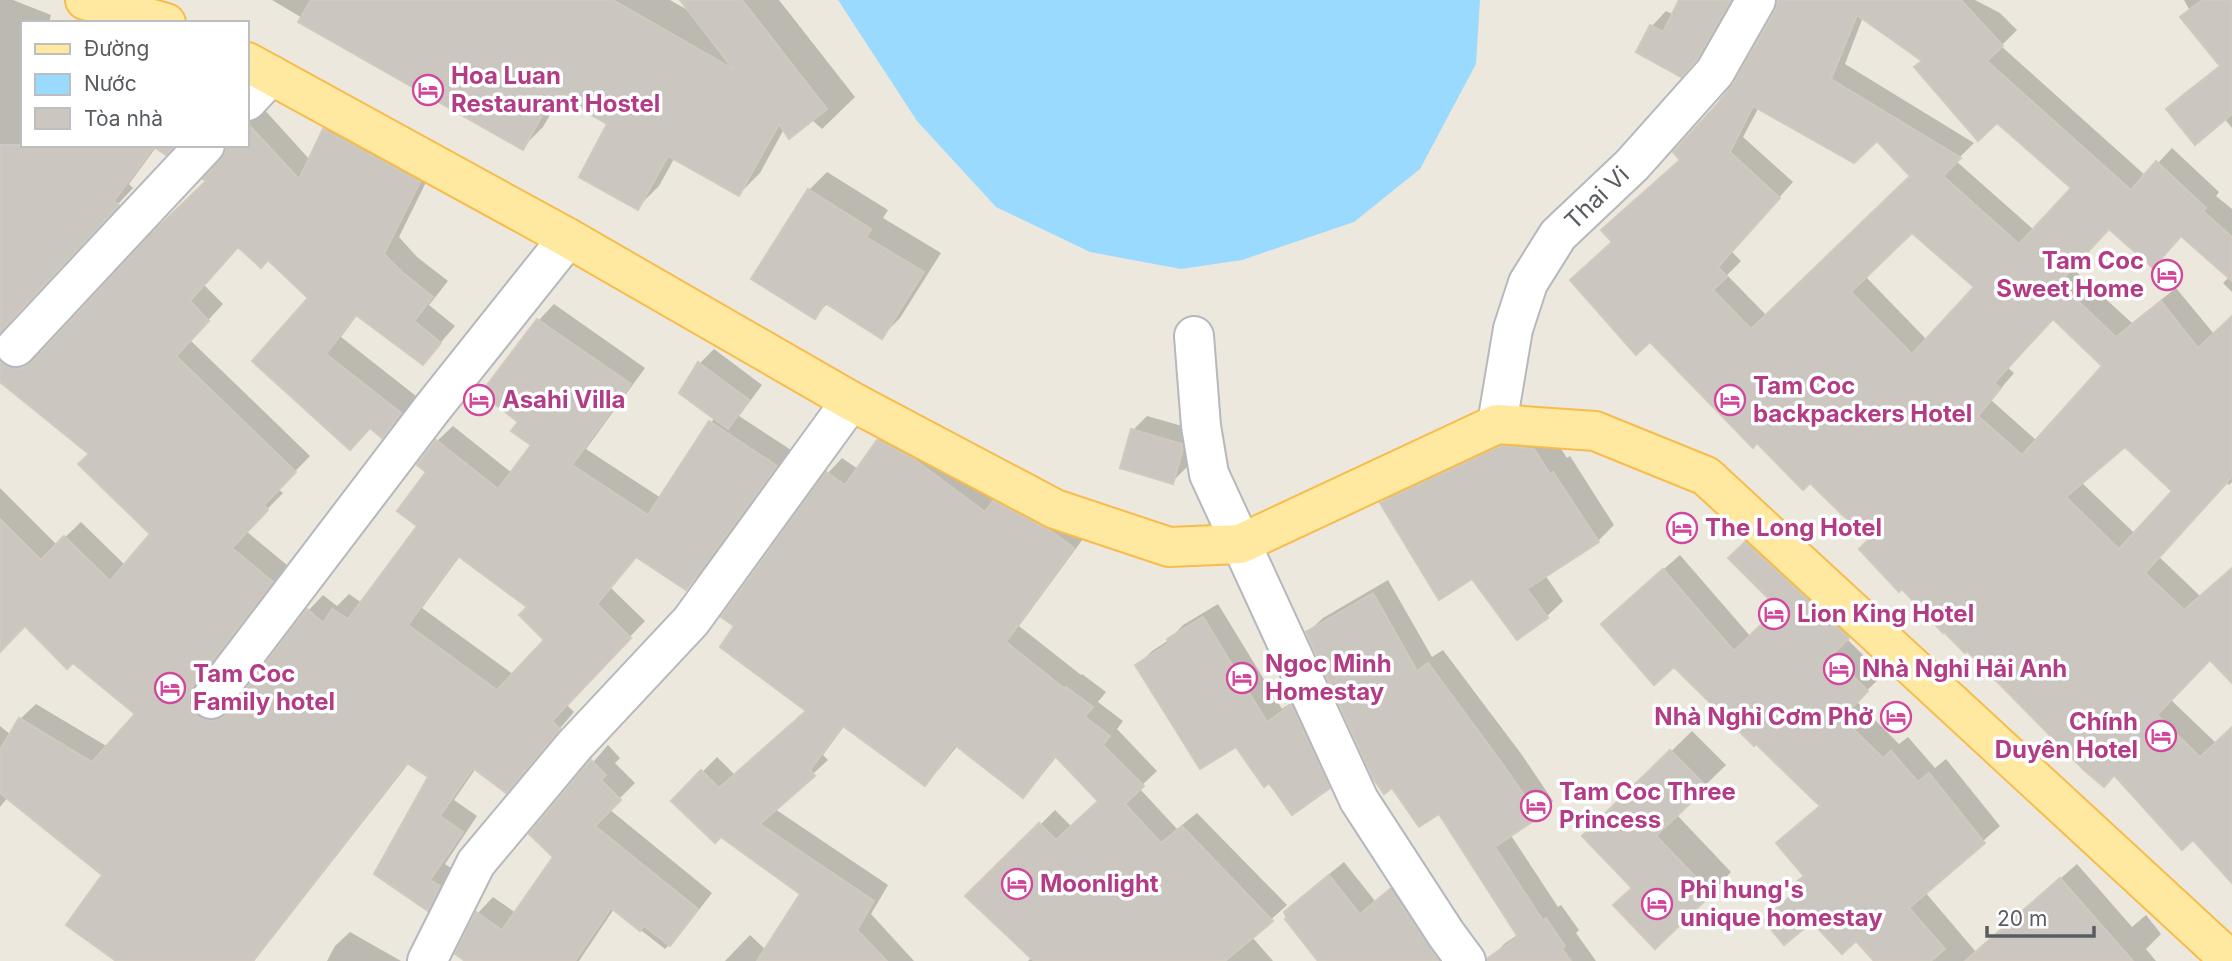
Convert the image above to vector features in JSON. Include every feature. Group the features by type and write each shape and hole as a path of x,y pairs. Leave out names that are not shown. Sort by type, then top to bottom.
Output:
{"main road":[{"path":"85,0 159,21"},
{"path":"255,79 568,238 851,401 1055,509 1169,547 1240,544 1497,424 1595,431 1706,476 2231,961"}],"street":[{"name":"Thai Vi","path":"1497,424 1513,329 1528,284 1558,235 1632,165 1714,72 1755,0"},
{"path":"16,347 203,147"},
{"path":"211,699 431,410 568,238"},
{"path":"1194,336 1201,426 1209,474 1359,800 1466,961"},
{"path":"427,961 476,863 574,746 691,621 851,401"}],"water":[{"path":"838,0 1480,0 1476,64 1420,169 1354,222 1242,260 1181,269 1090,252 996,207 917,121"}],"building":[{"path":"311,0 613,0 733,69 680,0 742,0 827,109 789,139 779,124 739,196 668,156 638,210 579,177 607,124 554,94 523,150 298,22"},
{"path":"1679,0 1731,0 1697,59 1681,77 1636,52 1650,25 1663,32"},
{"path":"1778,0 1961,0 2003,46 1987,61 2131,190 2156,161 2206,208 2203,211 2232,237 2232,281 2181,236 2153,268 2109,229 2059,283 2116,337 2161,301 2198,348 2232,316 2232,477 2145,573 2184,610 2232,568 2232,683 2210,660 2157,715 2200,757 2232,727 2232,883 2193,840 2182,850 2114,775 2104,787 2084,770 1967,651 1965,653 1943,633 1902,589 1899,592 1859,549 1868,540 1810,483 1803,490 1757,443 1753,448 1650,342 1636,355 1570,280 1612,242 1601,230 1680,160 1673,152 1734,83 1775,11","holes":["1857,15 1922,61 1914,67 1978,141 1997,123 2071,188 2019,244 1943,176 1961,158 1831,79","1753,106 1854,163 1877,141 1910,176 1751,329 1713,290 1727,277 1718,267 1780,198 1730,152","1912,233 1974,287 1912,354 1851,292","2053,319 2102,366 2022,455 1978,416 2001,388 1994,383","2125,447 2172,491 2119,549 2066,497"]},
{"path":"2202,0 2232,0 2232,114 2195,145 2166,109 2220,66 2180,17"},
{"path":"248,124 299,179 323,129 420,182 384,254 433,297 414,321 441,343 423,365 356,315 326,354 401,413 382,438 370,428 350,450 252,361 308,298 268,260 261,268 238,247 190,301 209,321 176,356 296,472 264,505 268,510 232,548 273,582 193,686 189,697 191,707 198,717 209,721 220,719 228,713 307,609 323,623 332,609 348,619 417,526 397,511 426,472 417,465 436,440 498,489 531,445 511,431 518,422 481,393 537,319 631,384 572,465 648,515 709,421 777,466 686,590 636,557 597,604 631,638 552,721 560,729 506,793 473,768 440,816 463,832 430,880 440,886 428,911 374,874 428,777 407,763 253,961 116,961 66,925 102,875 0,793 0,750 19,718 92,762 135,714 73,663 67,669 25,626 0,652 0,519 41,560 64,536 110,581 150,534 78,464 89,454 0,382 0,361 12,368 23,368 32,362 151,234 206,181 203,179 226,151 226,147 248,147","holes":["458,556 527,607 519,615 544,640 497,690 408,625"]},
{"path":"0,145 154,147 114,201 119,205 0,332"},
{"path":"154,147 173,147 166,155"},
{"path":"808,189 871,229 866,237 924,272 882,339 825,303 815,319 751,279"},
{"path":"698,362 749,400 728,429 679,393"},
{"path":"1131,429 1182,444 1173,484 1120,468"},
{"path":"877,440 914,459 985,512 993,501 1051,531 1074,548 1006,642 1065,689 1066,687 1093,707 1085,717 1110,736 1103,745 1144,786 1125,804 1161,843 1182,826 1273,921 1225,961 1034,961 965,896 1039,823 1056,840 1098,801 1055,756 1023,798 955,745 925,786 843,726 810,770 815,776 760,824 874,901 857,930 887,961 757,961 800,894 721,837 715,843 671,801 701,770 719,788 806,711 720,647 734,626 721,617 826,472 845,485"},
{"path":"1501,446 1534,449 1550,474 1553,472 1599,542 1527,589 1548,618 1517,640 1472,579 1439,600 1380,503"},
{"path":"1745,542 1849,638 1832,655 1868,691 1842,718 1883,758 1891,751 1918,782 1929,773 1985,843 1909,908 1945,949 1931,961 1874,961 1856,941 1842,954 1812,922 1784,945 1763,920 1800,888 1795,883 1804,876 1776,843 1820,806 1674,667 1654,685 1601,624 1663,569 1734,651 1778,608 1728,558"},
{"path":"1373,593 1417,671 1428,663 1539,817 1495,847 1543,921 1546,918 1565,946 1562,949 1571,961 1487,961 1518,937 1439,814 1419,827 1392,788 1384,794 1373,778 1306,632"},
{"path":"1203,617 1267,722 1291,705 1330,788 1292,815 1269,783 1264,787 1236,747 1200,769 1135,665 1169,643 1167,639"},
{"path":"1670,750 1707,787 1656,836 1712,894 1655,949 1613,905 1632,888 1582,836"},
{"path":"591,760 606,775 601,780 621,800 595,826 698,909 670,946 644,926 640,931 611,908 575,961 465,961 455,954 476,912 502,930 553,857 529,834"},
{"path":"1329,875 1360,914 1390,889 1439,961 1318,961 1285,919 1287,918 1284,912"},
{"path":"2060,878 2133,961 1965,961"}],"place":[{"name":"Hoa Luan Restaurant Hostel","path":"428,90"},
{"name":"Tam Coc Sweet Home","path":"2167,275"},
{"name":"Asahi Villa","path":"479,400"},
{"name":"Tam Coc backpackers Hotel","path":"1730,400"},
{"name":"The Long Hotel","path":"1682,528"},
{"name":"Lion King Hotel","path":"1774,614"},
{"name":"Nhà Nghỉ Hải Anh","path":"1839,669"},
{"name":"Ngoc Minh Homestay","path":"1242,678"},
{"name":"Tam Coc Family hotel","path":"170,688"},
{"name":"Nhà Nghỉ Cơm Phở","path":"1896,717"},
{"name":"Chính Duyên Hotel","path":"2161,736"},
{"name":"Tam Coc Three Princess","path":"1536,806"},
{"name":"Moonlight","path":"1017,884"},
{"name":"Phi hung's unique homestay","path":"1657,904"}]}
